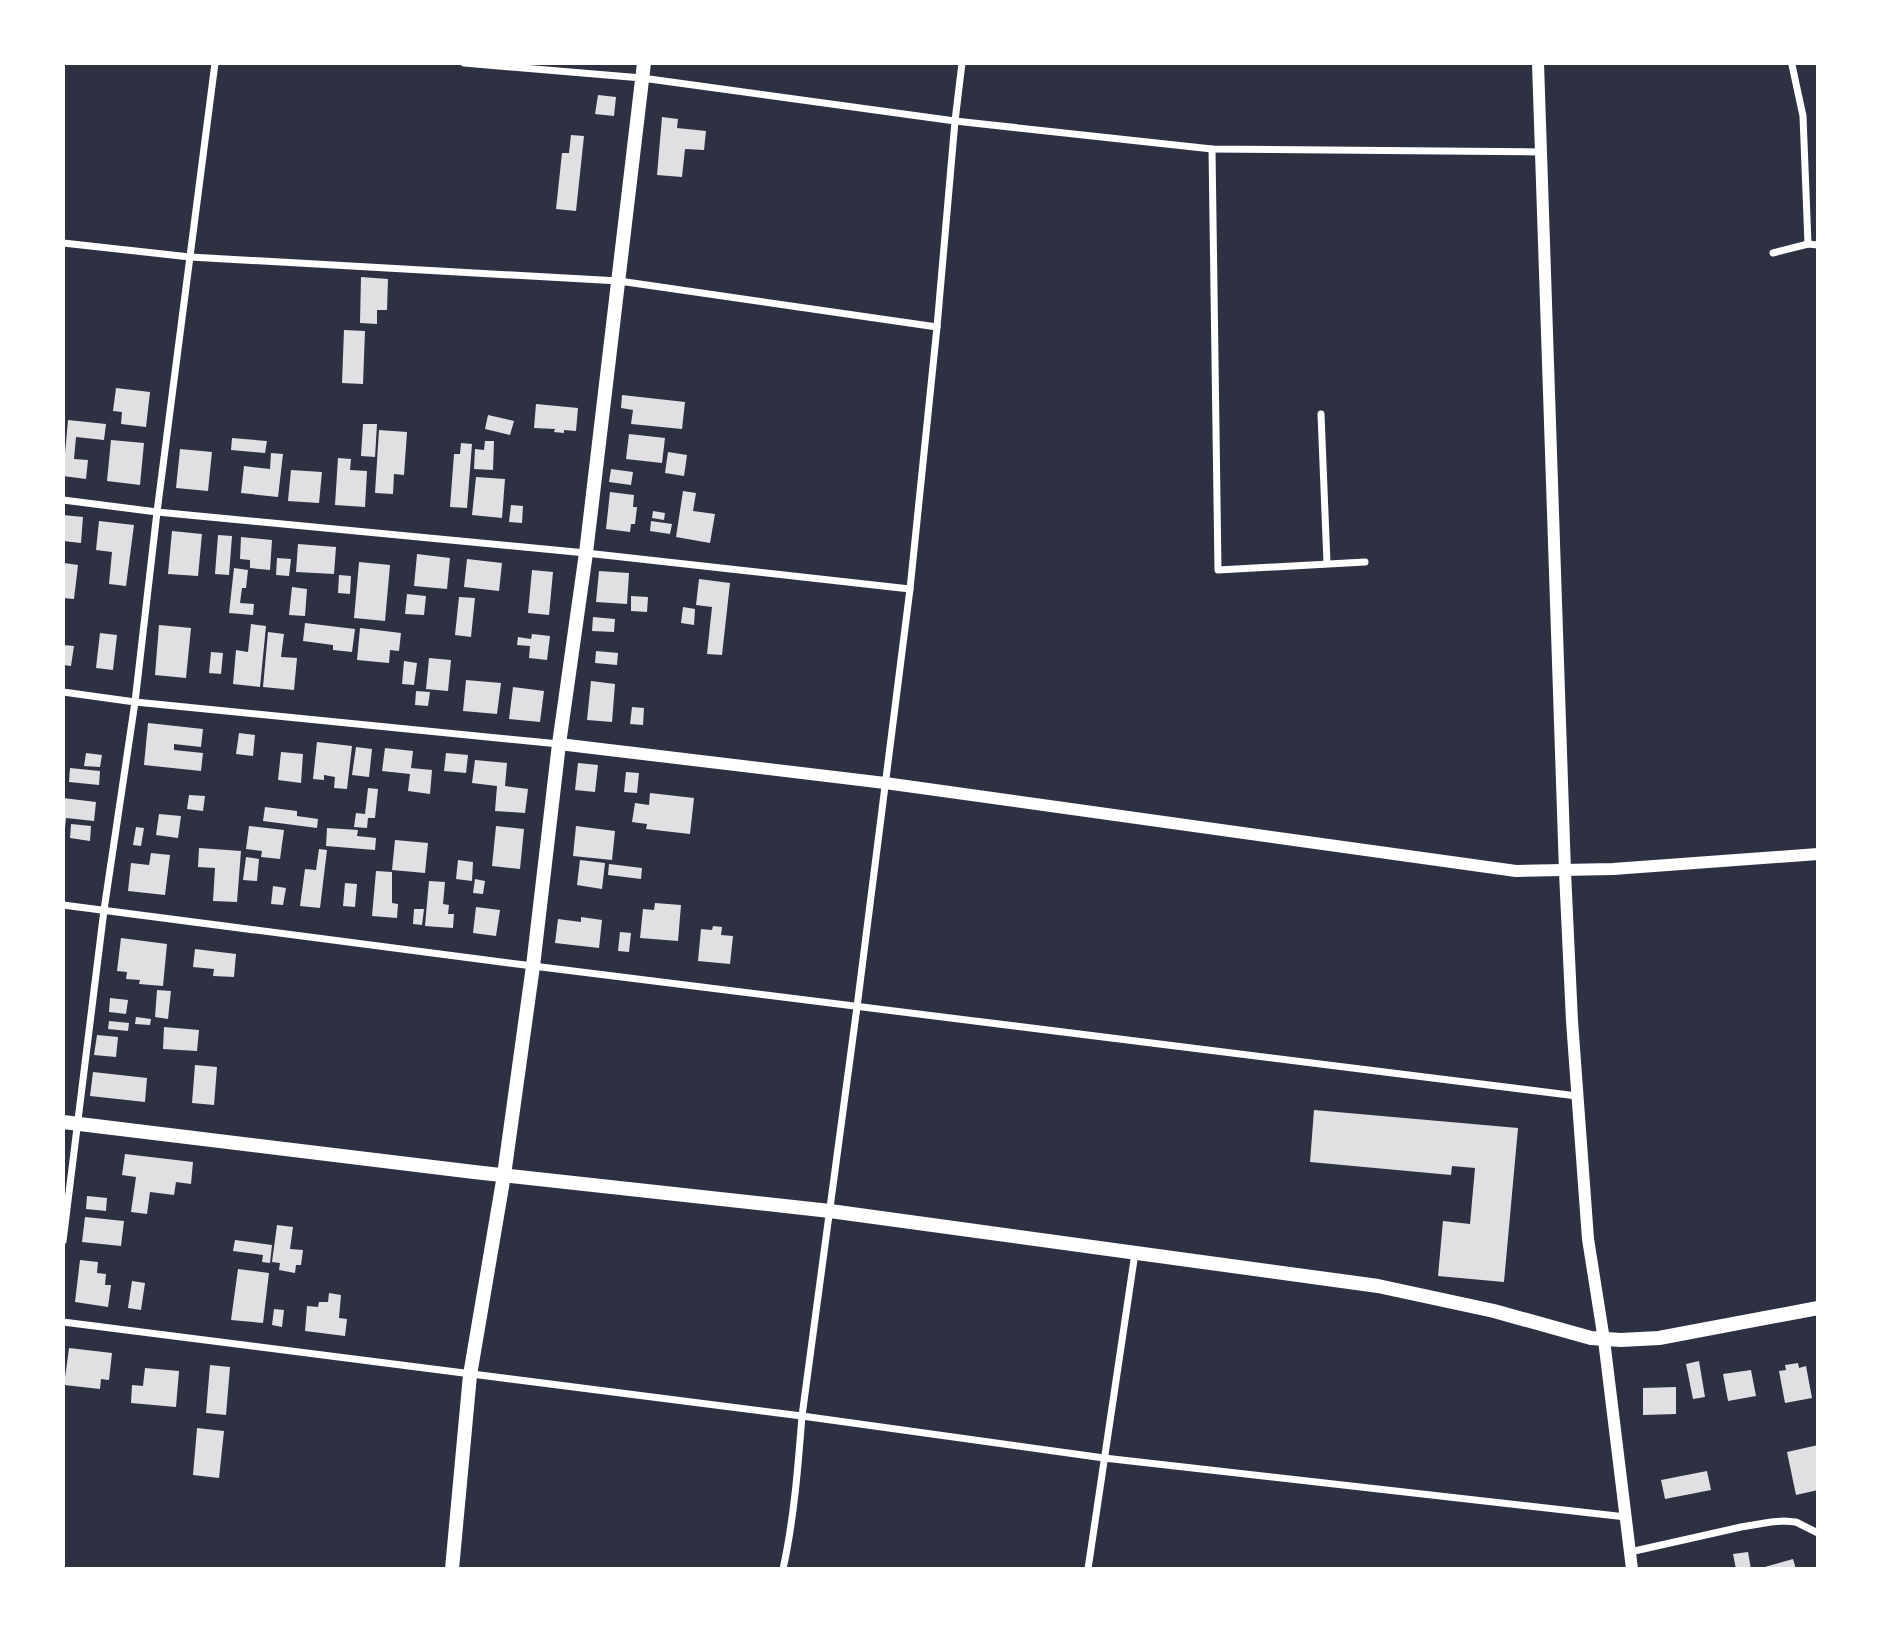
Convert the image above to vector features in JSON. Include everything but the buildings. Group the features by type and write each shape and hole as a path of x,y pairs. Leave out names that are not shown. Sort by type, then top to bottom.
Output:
{"main road":[{"path":"452,1569 470,1375 504,1175 533,966 559,744 586,553 643,70"},
{"path":"70,1123 830,1211 1378,1286 1494,1311 1604,1340 1659,1338 1818,1308"}],"street":[{"path":"63,1241 70,1123 135,702 215,63"},
{"path":"464,63 643,70 955,121 1213,149 1541,152"},
{"path":"783,1569 794,1503 802,1416 910,589 962,63"},
{"path":"1538,63 1565,872 1577,1096 1588,1240 1604,1340 1632,1569"},
{"path":"1792,65 1803,116 1808,244"},
{"path":"1213,149 1218,570 1365,562"},
{"path":"63,243 190,257 619,281 937,327"},
{"path":"1773,253 1808,244 1818,245"},
{"path":"1321,414 1327,563"},
{"path":"63,500 157,512 586,553 910,589"},
{"path":"63,692 135,702 559,744 885,783 1516,872 1565,872 1818,854"},
{"path":"63,905 1577,1096"},
{"path":"1088,1569 1135,1253"},
{"path":"63,1322 802,1416 1104,1458 1626,1517"},
{"path":"1630,1552 1770,1522 1796,1522 1818,1533"}]}
